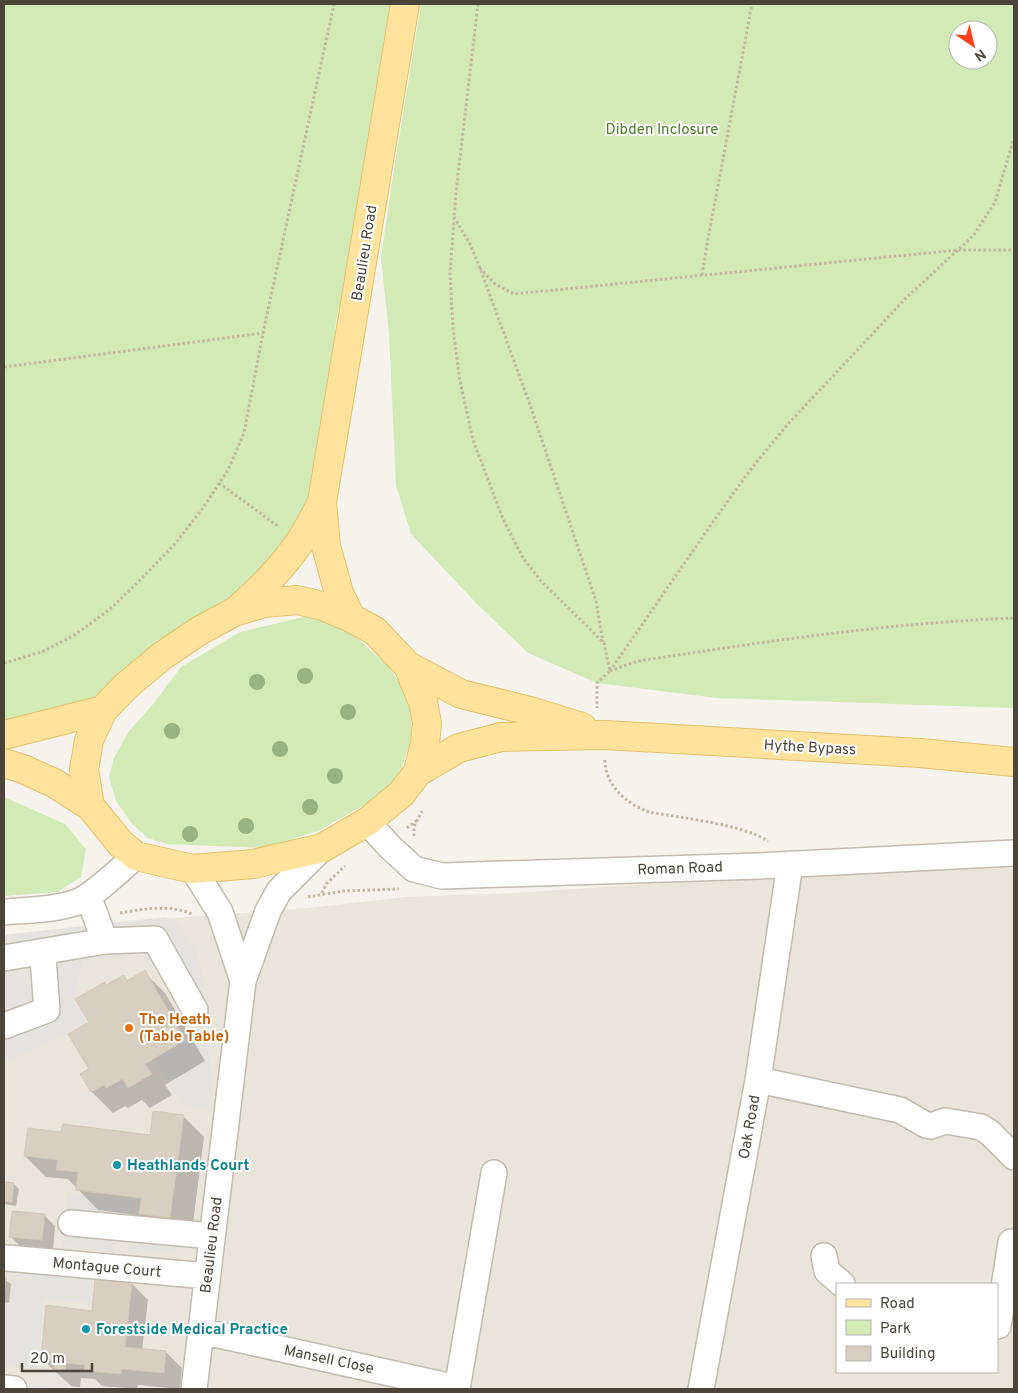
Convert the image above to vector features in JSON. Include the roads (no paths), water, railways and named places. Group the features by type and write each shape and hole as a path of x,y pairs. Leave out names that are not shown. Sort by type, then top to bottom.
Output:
{"main road":[{"name":"Beaulieu Road","path":"351,618 339,593 326,546 322,502 406,4"},
{"name":"Beaulieu Road","path":"234,612 257,593 299,543 322,502"},
{"path":"4,763 54,783 90,806 121,844 136,856 193,869 253,864 322,848 367,822 402,794 418,772 425,744 427,723 423,702 408,666 375,630 351,618 324,606 297,600 264,603 234,612 199,631 162,656 126,686 103,710 89,740 84,770 90,806"},
{"name":"Hythe Bypass","path":"408,666 461,694 530,711 605,735"},
{"path":"4,735 103,710"},
{"name":"Hythe Bypass","path":"418,772 459,748 501,737 605,735 920,753 1014,762"}],"street":[{"name":"Roman Road","path":"367,822 390,847 414,868 442,876 790,864 1014,853"},
{"name":"Beaulieu Road","path":"194,1389 244,982 268,911 279,891 322,848"},
{"path":"4,912 55,907 78,901 88,896 136,856"},
{"name":"Oak Road","path":"701,1389 758,1080 790,864"},
{"name":"Beaulieu Road","path":"193,869 220,912 244,982"},
{"path":"88,896 105,941"},
{"path":"4,958 105,941 155,939 195,1010"},
{"path":"4,1026 47,1010 43,958"},
{"path":"758,1080 900,1110 926,1125 931,1126 945,1121 981,1127 990,1133 1014,1157"},
{"name":"Mansell Close","path":"201,1331 457,1388 494,1173"},
{"path":"71,1223 212,1236"},
{"path":"1003,1326 1011,1242"},
{"path":"824,1256 827,1271 841,1283"},
{"name":"Montague Court","path":"7,1258 207,1276"},
{"path":"4,1388 14,1389"}],"place":[{"name":"The Heath (Table Table)","path":"129,1028"},
{"name":"Heathlands Court","path":"117,1165"},
{"name":"Forestside Medical Practice","path":"86,1329"}],"park label":[{"name":"Dibden Inclosure","path":"662,129"}]}
